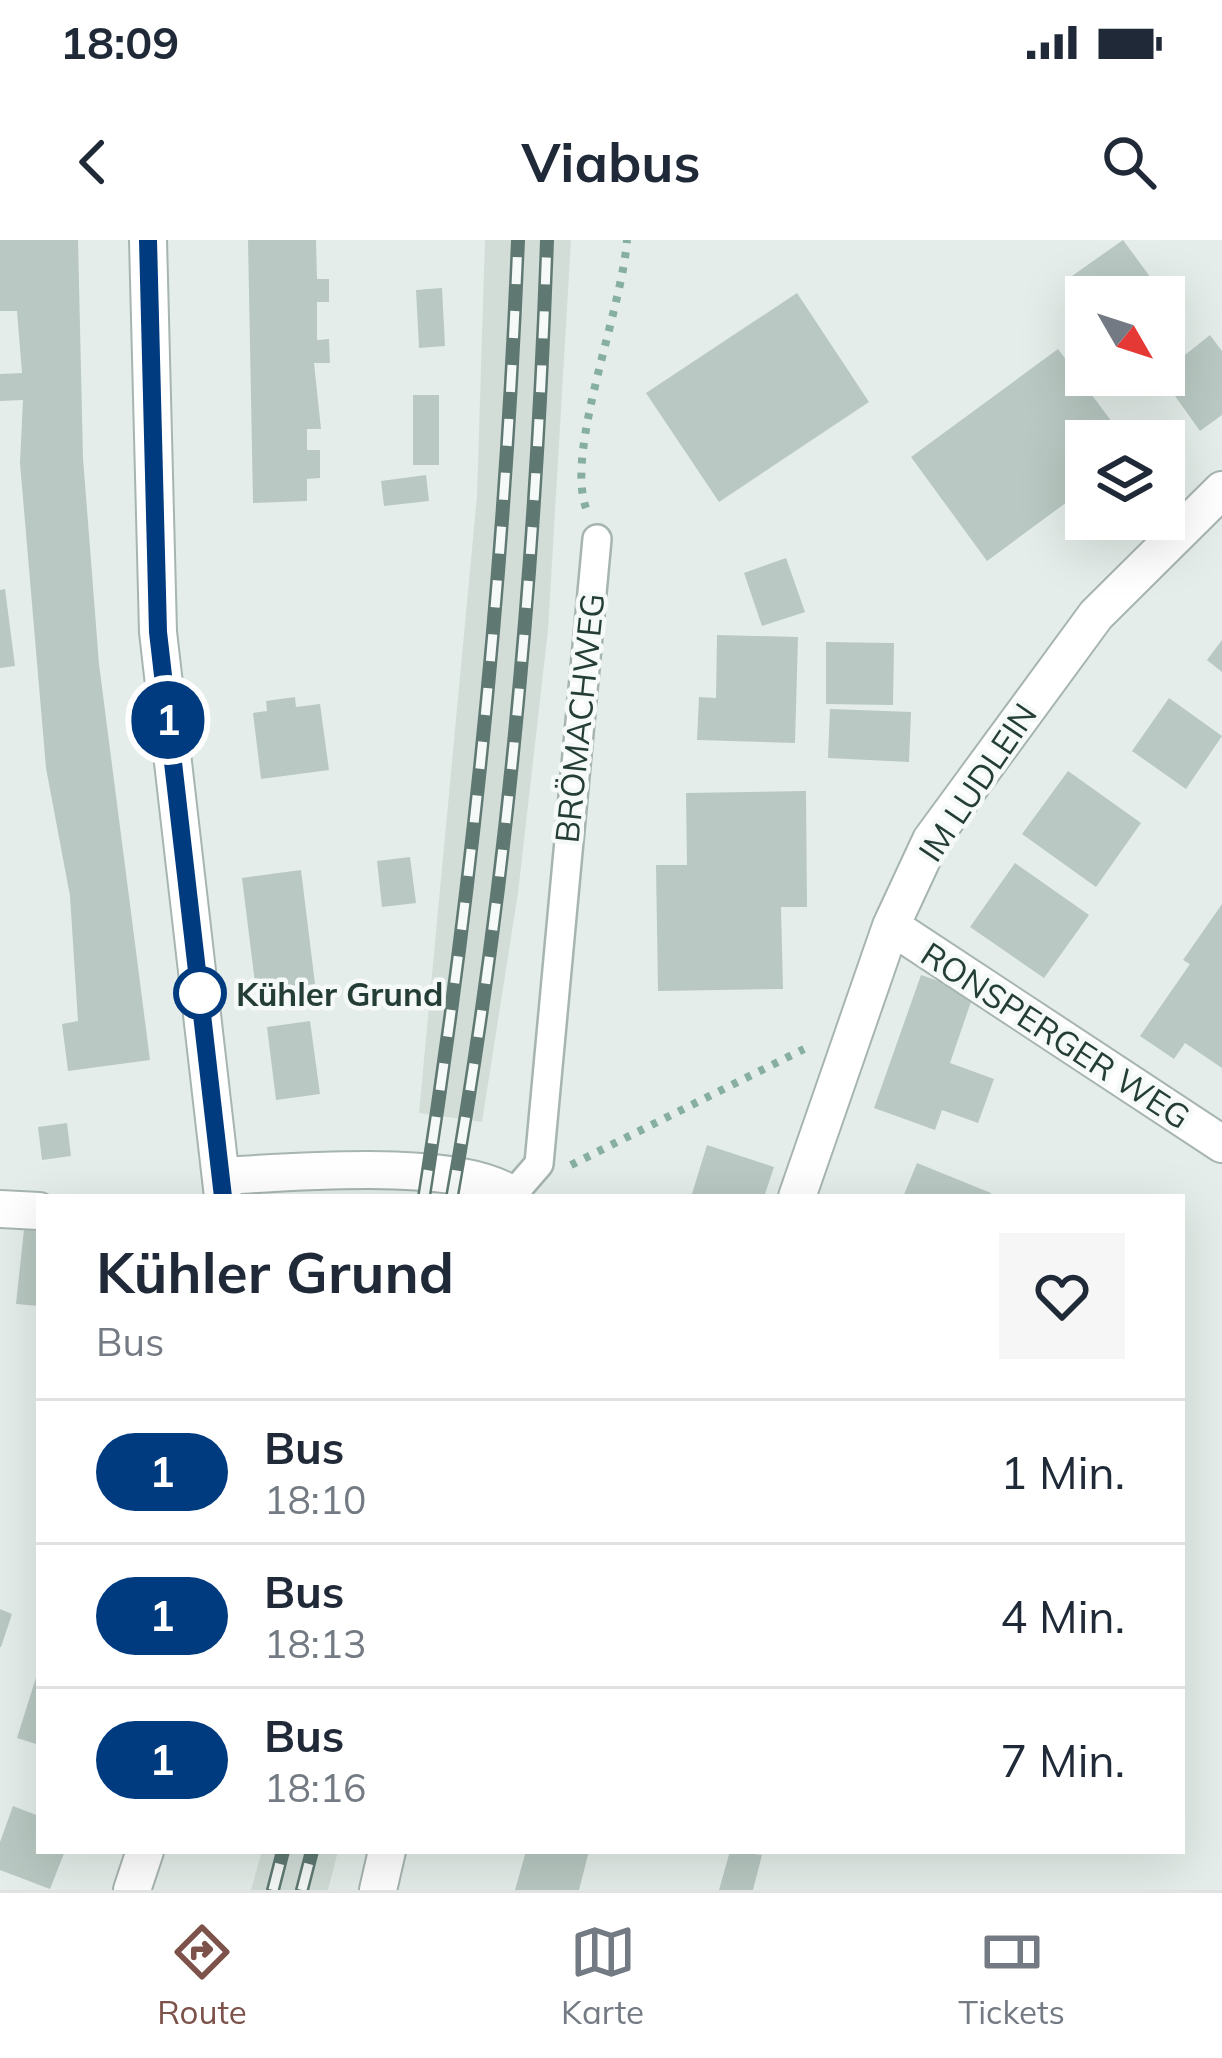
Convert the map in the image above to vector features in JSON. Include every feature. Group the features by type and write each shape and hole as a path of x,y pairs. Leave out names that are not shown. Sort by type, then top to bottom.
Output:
{"street":[{"path":"148,240 158,632 222,1187 410,1172 488,1182 512,1194"},
{"name":"IM LUDLEIN","path":"798,1194 891,926 931,840 1096,615 1222,490"},
{"name":"RONSPERGER WEG","path":"891,926 1222,1144"},
{"path":"0,1209 36,1211"},
{"path":"132,1890 145,1854"},
{"path":"378,1890 386,1854"}],"lane":[{"name":"BRÖMACHWEG","path":"539,1164 597,539"},
{"path":"515,1194 539,1164"}],"path":[{"path":"597,539 579,489 627,240"},
{"path":"539,1164 579,1165 858,1021"}],"shaded area":[{"path":"485,240 571,240 548,630 518,893 482,1122 419,1113 477,496"},
{"path":"261,1854 337,1854 328,1890 251,1890"}],"building":[{"path":"0,240 78,240 83,458 99,664 150,1060 68,1071 62,1024 78,1021 70,896 46,768 20,463 23,400 0,401 0,374 22,373 17,311 0,311"},
{"path":"248,240 316,240 317,279 329,279 329,302 317,302 317,340 329,339 330,363 314,363 321,429 307,429 307,450 320,450 320,478 307,479 307,501 253,503"},
{"path":"1123,240 1150,276 1072,276"},
{"path":"442,288 445,346 419,348 416,290"},
{"path":"797,293 869,402 719,502 646,393"},
{"path":"1210,335 1222,351 1222,415 1200,431 1175,396 1185,396 1185,355"},
{"path":"1058,349 1065,358 1065,396 1093,396 1110,420 1065,420 1065,503 987,561 911,457"},
{"path":"413,395 439,395 439,465 413,465"},
{"path":"426,475 429,501 384,506 381,481"},
{"path":"786,558 805,612 762,626 744,573"},
{"path":"5,589 15,666 0,668 0,590"},
{"path":"717,635 798,637 795,743 697,740 699,697 716,698"},
{"path":"1222,640 1222,672 1207,660"},
{"path":"826,642 894,643 893,705 826,704"},
{"path":"295,697 296,707 320,704 329,770 261,779 253,713 267,711 266,701"},
{"path":"1169,698 1222,736 1186,789 1132,751"},
{"path":"830,709 911,712 909,762 828,758"},
{"path":"1068,771 1141,823 1096,887 1022,834"},
{"path":"806,791 807,907 781,907 783,989 658,991 656,865 687,865 686,793"},
{"path":"410,857 416,903 382,907 377,861"},
{"path":"1015,863 1089,915 1044,978 970,927"},
{"path":"301,870 315,984 256,991 242,878"},
{"path":"1222,904 1222,1068 1185,1043 1174,1059 1140,1036 1190,964 1183,960"},
{"path":"921,975 974,993 950,1063 994,1079 978,1123 942,1110 935,1130 874,1108"},
{"path":"310,1021 320,1094 276,1100 267,1027"},
{"path":"67,1123 71,1156 42,1160 38,1127"},
{"path":"707,1145 774,1167 765,1194 692,1194"},
{"path":"917,1163 991,1193 990,1194 904,1194"},
{"path":"25,1220 36,1221 36,1306 16,1304"},
{"path":"0,1609 12,1614 1,1647 0,1647"},
{"path":"36,1677 36,1744 17,1738"},
{"path":"13,1806 36,1815 36,1854 64,1854 50,1889 0,1870 0,1842"},
{"path":"525,1854 588,1854 579,1890 515,1890"},
{"path":"729,1854 762,1855 753,1890 719,1890"}],"railway":[{"path":"424,1194 485,720 518,240"},
{"path":"453,1194 489,959 516,720 547,240"},
{"path":"273,1890 282,1854"},
{"path":"302,1890 311,1854"}],"bus line":[{"name":"1","path":"148,240 158,632 223,1194"}],"place":[{"name":"Kühler Grund","path":"200,993"}]}
